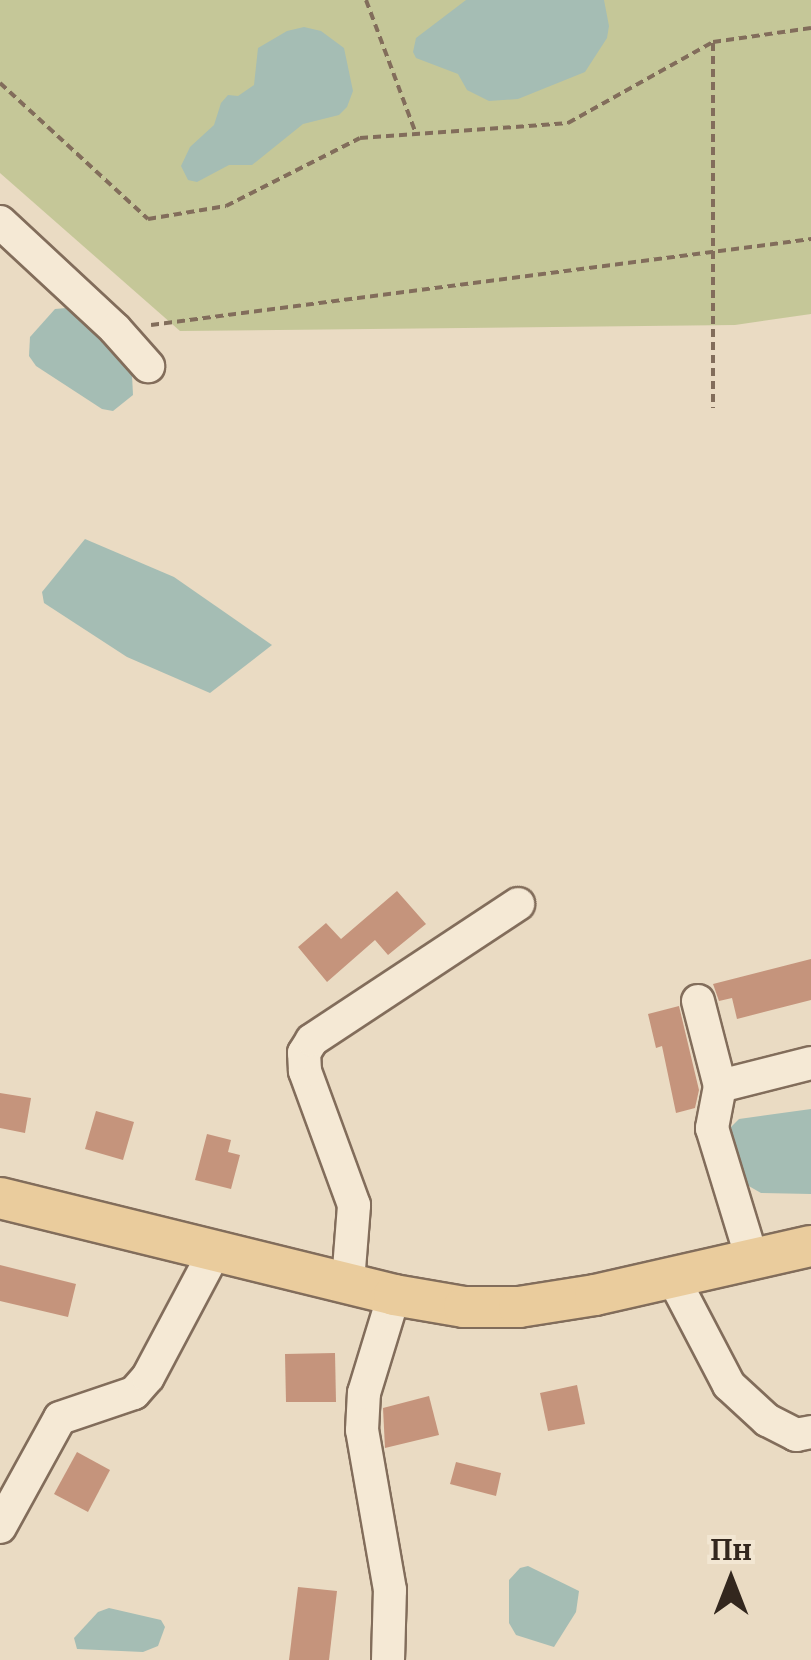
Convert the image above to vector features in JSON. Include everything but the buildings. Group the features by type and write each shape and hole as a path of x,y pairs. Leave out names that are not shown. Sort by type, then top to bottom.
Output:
{"main road":[{"path":"0,1198 394,1295 464,1307 519,1307 811,1246"}],"lane":[{"path":"0,222 115,329 148,366"},
{"path":"348,1282 354,1205 305,1070 304,1053 312,1040 518,904"},
{"path":"698,1002 720,1086 712,1128 752,1259"},
{"path":"720,1086 811,1063"},
{"path":"0,1527 60,1418 134,1392 148,1377 215,1251"},
{"path":"672,1276 729,1385 767,1420 796,1436 811,1432"},
{"path":"388,1660 390,1590 362,1430 364,1394 394,1295"}],"path":[{"path":"366,0 416,134"},
{"path":"0,83 148,220 226,206 360,138 568,123 713,42 811,28"},
{"path":"713,42 713,408"},
{"path":"115,329 811,239"}],"green space":[{"path":"0,0 811,0 811,314 735,325 180,331 0,173"}],"shaded area":[{"path":"466,0 604,0 607,38 585,72 518,99 489,101 467,90 458,74 416,58 413,52 416,38"},
{"path":"304,27 321,31 344,48 353,91 347,107 339,115 303,124 252,165 229,165 197,182 188,180 181,166 190,147 214,125 228,95 238,96 254,85 258,48 287,31"},
{"path":"66,308 105,341 132,375 133,395 113,411 102,409 36,366 29,356 30,337 55,309"},
{"path":"85,539 174,577 272,645 210,693 127,657 44,603 42,592"},
{"path":"811,1109 811,1194 761,1193 747,1185 738,1174 731,1127 739,1119"},
{"path":"528,1566 579,1591 576,1612 554,1647 516,1635 509,1623 509,1580 520,1568"},
{"path":"109,1608 161,1620 165,1627 158,1646 143,1652 77,1649 74,1638 98,1612"}]}
